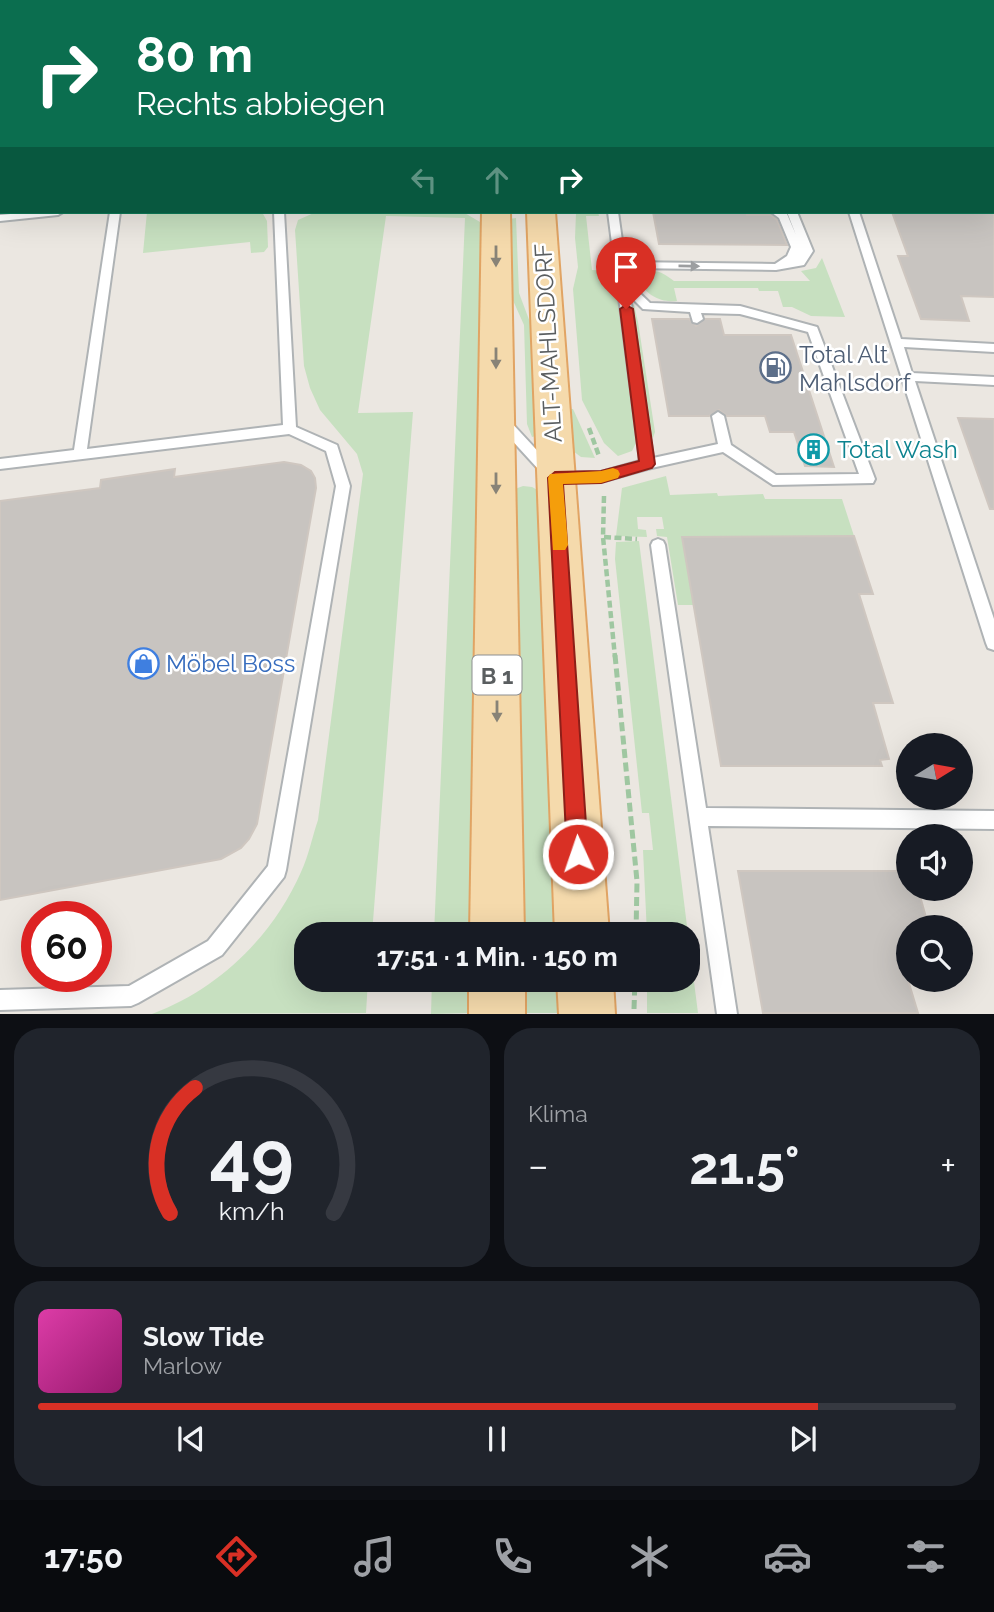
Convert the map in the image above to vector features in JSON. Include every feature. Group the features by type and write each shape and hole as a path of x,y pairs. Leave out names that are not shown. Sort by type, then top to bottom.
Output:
{"main road":[{"name":"ALT-MAHLSDORF","path":"496,214 497,922"},
{"name":"ALT-MAHLSDORF","path":"541,214 581,922"},
{"path":"497,992 497,1013"},
{"path":"586,992 587,1013"}],"lane":[{"path":"0,218 39,214"},
{"path":"80,453 115,214"},
{"path":"279,214 290,429"},
{"path":"613,214 647,464"},
{"path":"776,267 792,258 796,247 783,216 780,214"},
{"path":"621,265 776,267 800,263 808,251 793,214"},
{"path":"855,214 994,643"},
{"path":"623,283 647,306 696,314 740,310 813,330 868,478 773,480 725,447 718,416"},
{"path":"897,343 994,348"},
{"path":"908,377 994,381"},
{"path":"496,415 555,478 601,477 725,447"},
{"path":"0,464 290,429 332,448 343,486 277,870 215,948 131,996 0,1000"},
{"path":"658,544 727,1013"},
{"path":"699,817 994,820"}],"path":[{"path":"585,421 597,445 604,499 603,537 637,881 636,922"},
{"path":"603,537 658,544"},
{"path":"634,1013 635,992"}],"green space":[{"path":"147,214 263,214 267,221 268,247 264,252 251,253 250,242 143,253"},
{"path":"312,214 466,214 480,222 483,232 473,922 435,922 465,218 386,216 358,413 413,412 373,922 294,922 294,992 367,992 366,1013 152,1014 199,991 241,958 259,939 275,918 301,872 318,820 363,474 357,454 320,410 310,388 304,366 295,230 298,220"},
{"path":"576,214 598,214 586,216 592,270 610,271 616,283 636,443 632,451 618,456 604,443 582,400 573,289 578,267"},
{"path":"516,218 519,293 534,333 536,436 532,437 527,424 524,325 511,296 509,219"},
{"path":"822,258 845,317 811,316 792,307 783,307 778,291 759,291 758,288 674,288 677,301 665,301 649,293 639,279 648,272 656,271 674,281 810,281 801,271 816,268"},
{"path":"630,303 634,305 638,322 655,432 653,438 650,434"},
{"path":"569,409 573,409 595,458 581,457 573,451"},
{"path":"666,476 670,495 763,494 765,499 842,499 854,536 682,537 694,605 678,605 667,537 657,536 656,529 664,529 662,517 637,517 638,529 646,530 647,537 616,536 622,488"},
{"path":"532,487 541,492 559,922 522,922 515,489"},
{"path":"639,541 687,922 646,922 643,850 653,850 649,813 642,813 615,559 616,542"},
{"path":"432,992 473,992 472,1013 431,1014"},
{"path":"523,992 561,992 562,1013 524,1013"},
{"path":"647,992 695,992 698,1013 647,1013"}],"building":[{"path":"653,214 747,214 771,215 777,220 787,245 659,244"},
{"path":"893,214 994,214 994,297 961,296 969,321 921,319 898,256 908,256"},
{"path":"652,319 689,319 696,326 705,319 720,319 724,335 791,335 834,467 805,466 794,432 770,432 765,416 727,416 719,410 709,416 669,416"},
{"path":"958,418 994,419 994,509 990,509"},
{"name":"Möbel Boss","path":"284,462 301,465 311,471 316,488 257,824 249,839 241,848 221,859 0,900 0,501 100,488 101,480 175,469 174,477"},
{"path":"854,536 873,594 859,594 893,703 873,703 889,759 880,760 882,766 721,766 682,537"},
{"path":"738,871 896,871 896,901 921,901 925,915 896,915 896,992 912,992 918,1013 763,1013"}],"slow traffic":[{"path":"559,545 555,478 601,477 613,474"}],"place":[{"name":"Total Alt Mahlsdorf","path":"776,368"},
{"name":"Total Wash","path":"814,449"},
{"name":"Möbel Boss","path":"143,663"}],"route":[{"path":"578,854 555,478 601,477 647,464 626,309"}]}
